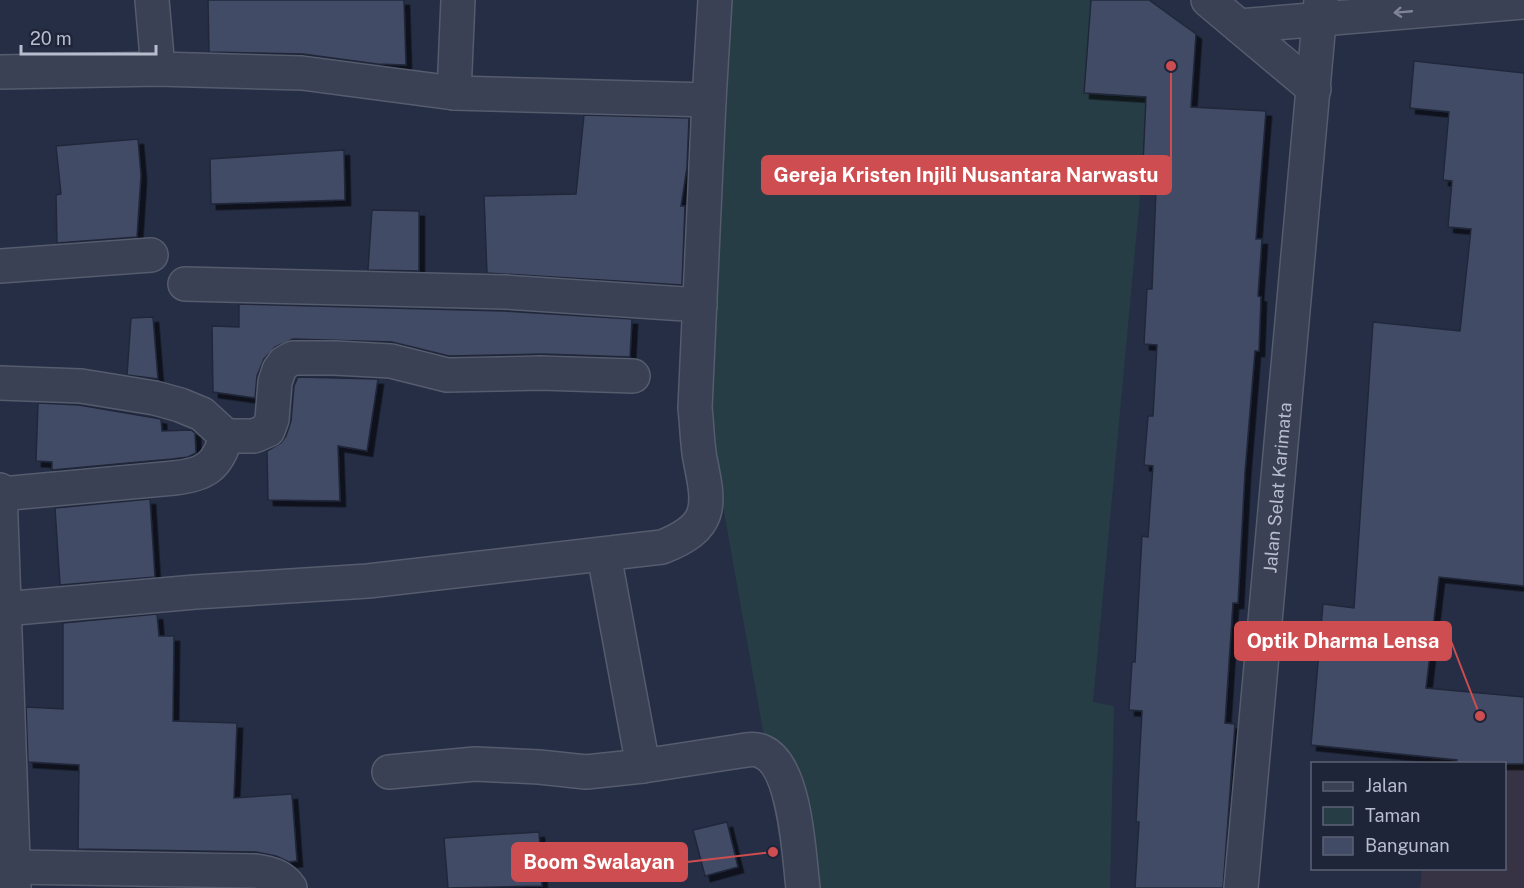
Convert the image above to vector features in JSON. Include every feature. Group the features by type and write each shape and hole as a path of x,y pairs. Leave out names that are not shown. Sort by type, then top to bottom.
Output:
{"street":[{"path":"152,0 158,69"},
{"path":"454,93 458,0"},
{"path":"4,609 195,592 368,581 662,547 690,534 699,523 705,509 707,493 695,408 715,0"},
{"path":"1208,0 1314,89"},
{"path":"1239,26 1320,10 1524,2"},
{"name":"Jalan Selat Karimata","path":"1241,888 1320,10"},
{"path":"0,72 158,69 302,73 454,93 709,100"},
{"path":"0,266 151,255"},
{"path":"185,284 505,292 700,305"},
{"path":"0,383 81,386 155,398 202,414 226,436 254,436 268,430 272,419 275,382 279,370 284,363 293,358 391,361 447,375 541,373 633,376"},
{"path":"226,436 222,450 209,468 193,476 0,492 13,878 256,871 273,873 290,888"},
{"path":"604,555 643,766"},
{"path":"389,772 475,764 586,772 740,751 763,751 773,759 787,786 794,812 803,888"}],"shaded area":[{"path":"1433,734 1524,742 1524,888 1420,888 1422,870 1506,870 1506,762 1431,762"}],"green space":[{"path":"719,0 1091,0 1084,92 1146,97 1143,164 1093,702 1114,706 1110,888 791,888 718,478 706,429"}],"building":[{"path":"208,0 404,0 406,65 377,64 303,54 209,52"},
{"path":"1091,0 1149,0 1196,34 1191,107 1266,111 1256,239 1262,239 1258,296 1261,297 1259,351 1255,351 1245,472 1238,603 1233,603 1225,723 1235,724 1223,888 1135,888 1142,711 1129,710 1132,662 1135,662 1142,536 1148,537 1153,466 1144,465 1148,416 1153,416 1157,345 1144,344 1147,289 1152,289 1157,165 1143,164 1146,97 1084,93"},
{"path":"1414,61 1524,73 1524,586 1439,577 1426,688 1524,697 1524,764 1456,762 1457,760 1311,745 1323,604 1354,608 1373,322 1460,331 1471,229 1448,227 1452,181 1443,180 1449,112 1410,108"},
{"path":"584,115 689,118 687,167 681,206 685,206 682,285 487,273 484,196 576,194"},
{"path":"138,139 141,175 137,237 57,243 56,195 61,194 56,146"},
{"path":"344,150 345,200 211,204 210,159"},
{"path":"372,210 419,211 419,271 368,270"},
{"path":"239,304 504,311 632,319 630,357 542,354 449,356 392,342 293,339 275,347 264,359 257,376 255,398 213,392 212,326 239,327"},
{"path":"153,317 158,379 127,375 131,318"},
{"path":"298,377 378,379 367,451 338,446 340,501 268,500 267,451 281,443 286,436 291,421 294,386"},
{"path":"38,403 79,405 161,419 162,431 191,430 195,433 196,453 188,457 172,459 52,470 52,462 36,461"},
{"path":"150,499 155,577 60,585 55,508"},
{"path":"157,614 159,636 174,636 173,721 237,723 234,798 292,794 297,861 289,862 276,856 256,852 78,849 79,765 28,762 26,707 63,709 63,623"},
{"path":"727,822 738,867 705,876 693,830"},
{"path":"539,832 542,886 448,888 444,838"}],"place":[{"name":"Gereja Kristen Injili Nusantara Narwastu","path":"1171,66"},
{"name":"Optik Dharma Lensa","path":"1480,716"},
{"name":"Boom Swalayan","path":"773,852"}]}
